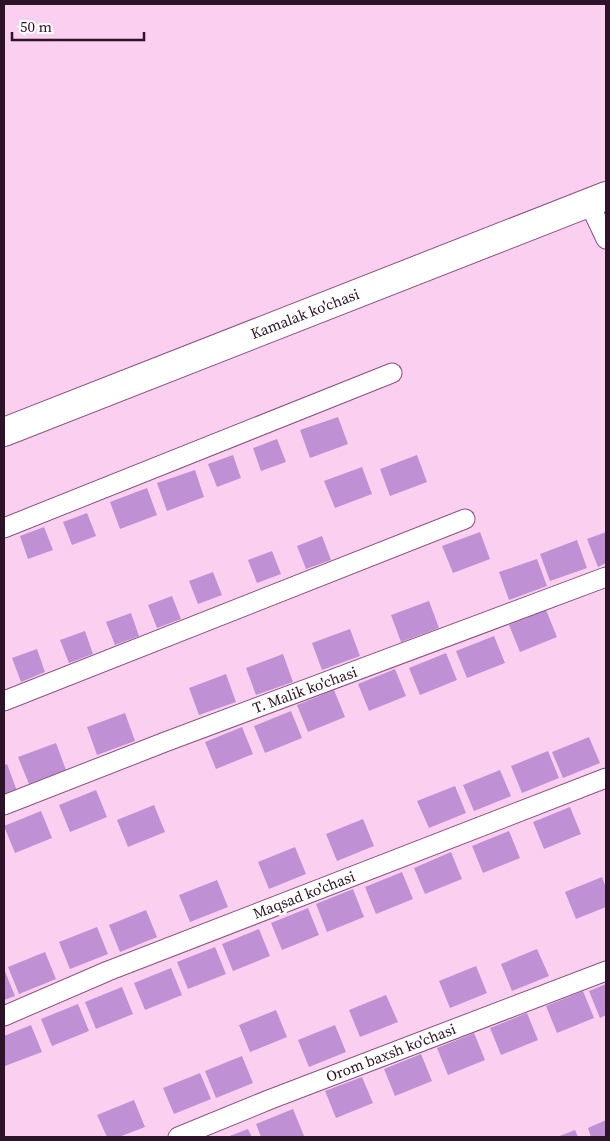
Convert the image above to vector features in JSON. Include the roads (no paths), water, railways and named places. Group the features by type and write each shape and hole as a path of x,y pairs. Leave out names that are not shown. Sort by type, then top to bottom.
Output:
{"main road":[{"name":"Kamalak ko'chasi","path":"4,432 598,199"}],"street":[{"path":"598,199 606,239"},
{"path":"4,528 392,373"},
{"path":"4,701 465,519"},
{"name":"T. Malik ko'chasi","path":"4,805 165,742 606,577"},
{"name":"Maqsad ko'chasi","path":"4,1016 108,972 606,778"},
{"name":"Orom baxsh ko'chasi","path":"178,1137 271,1099 606,971"}]}
